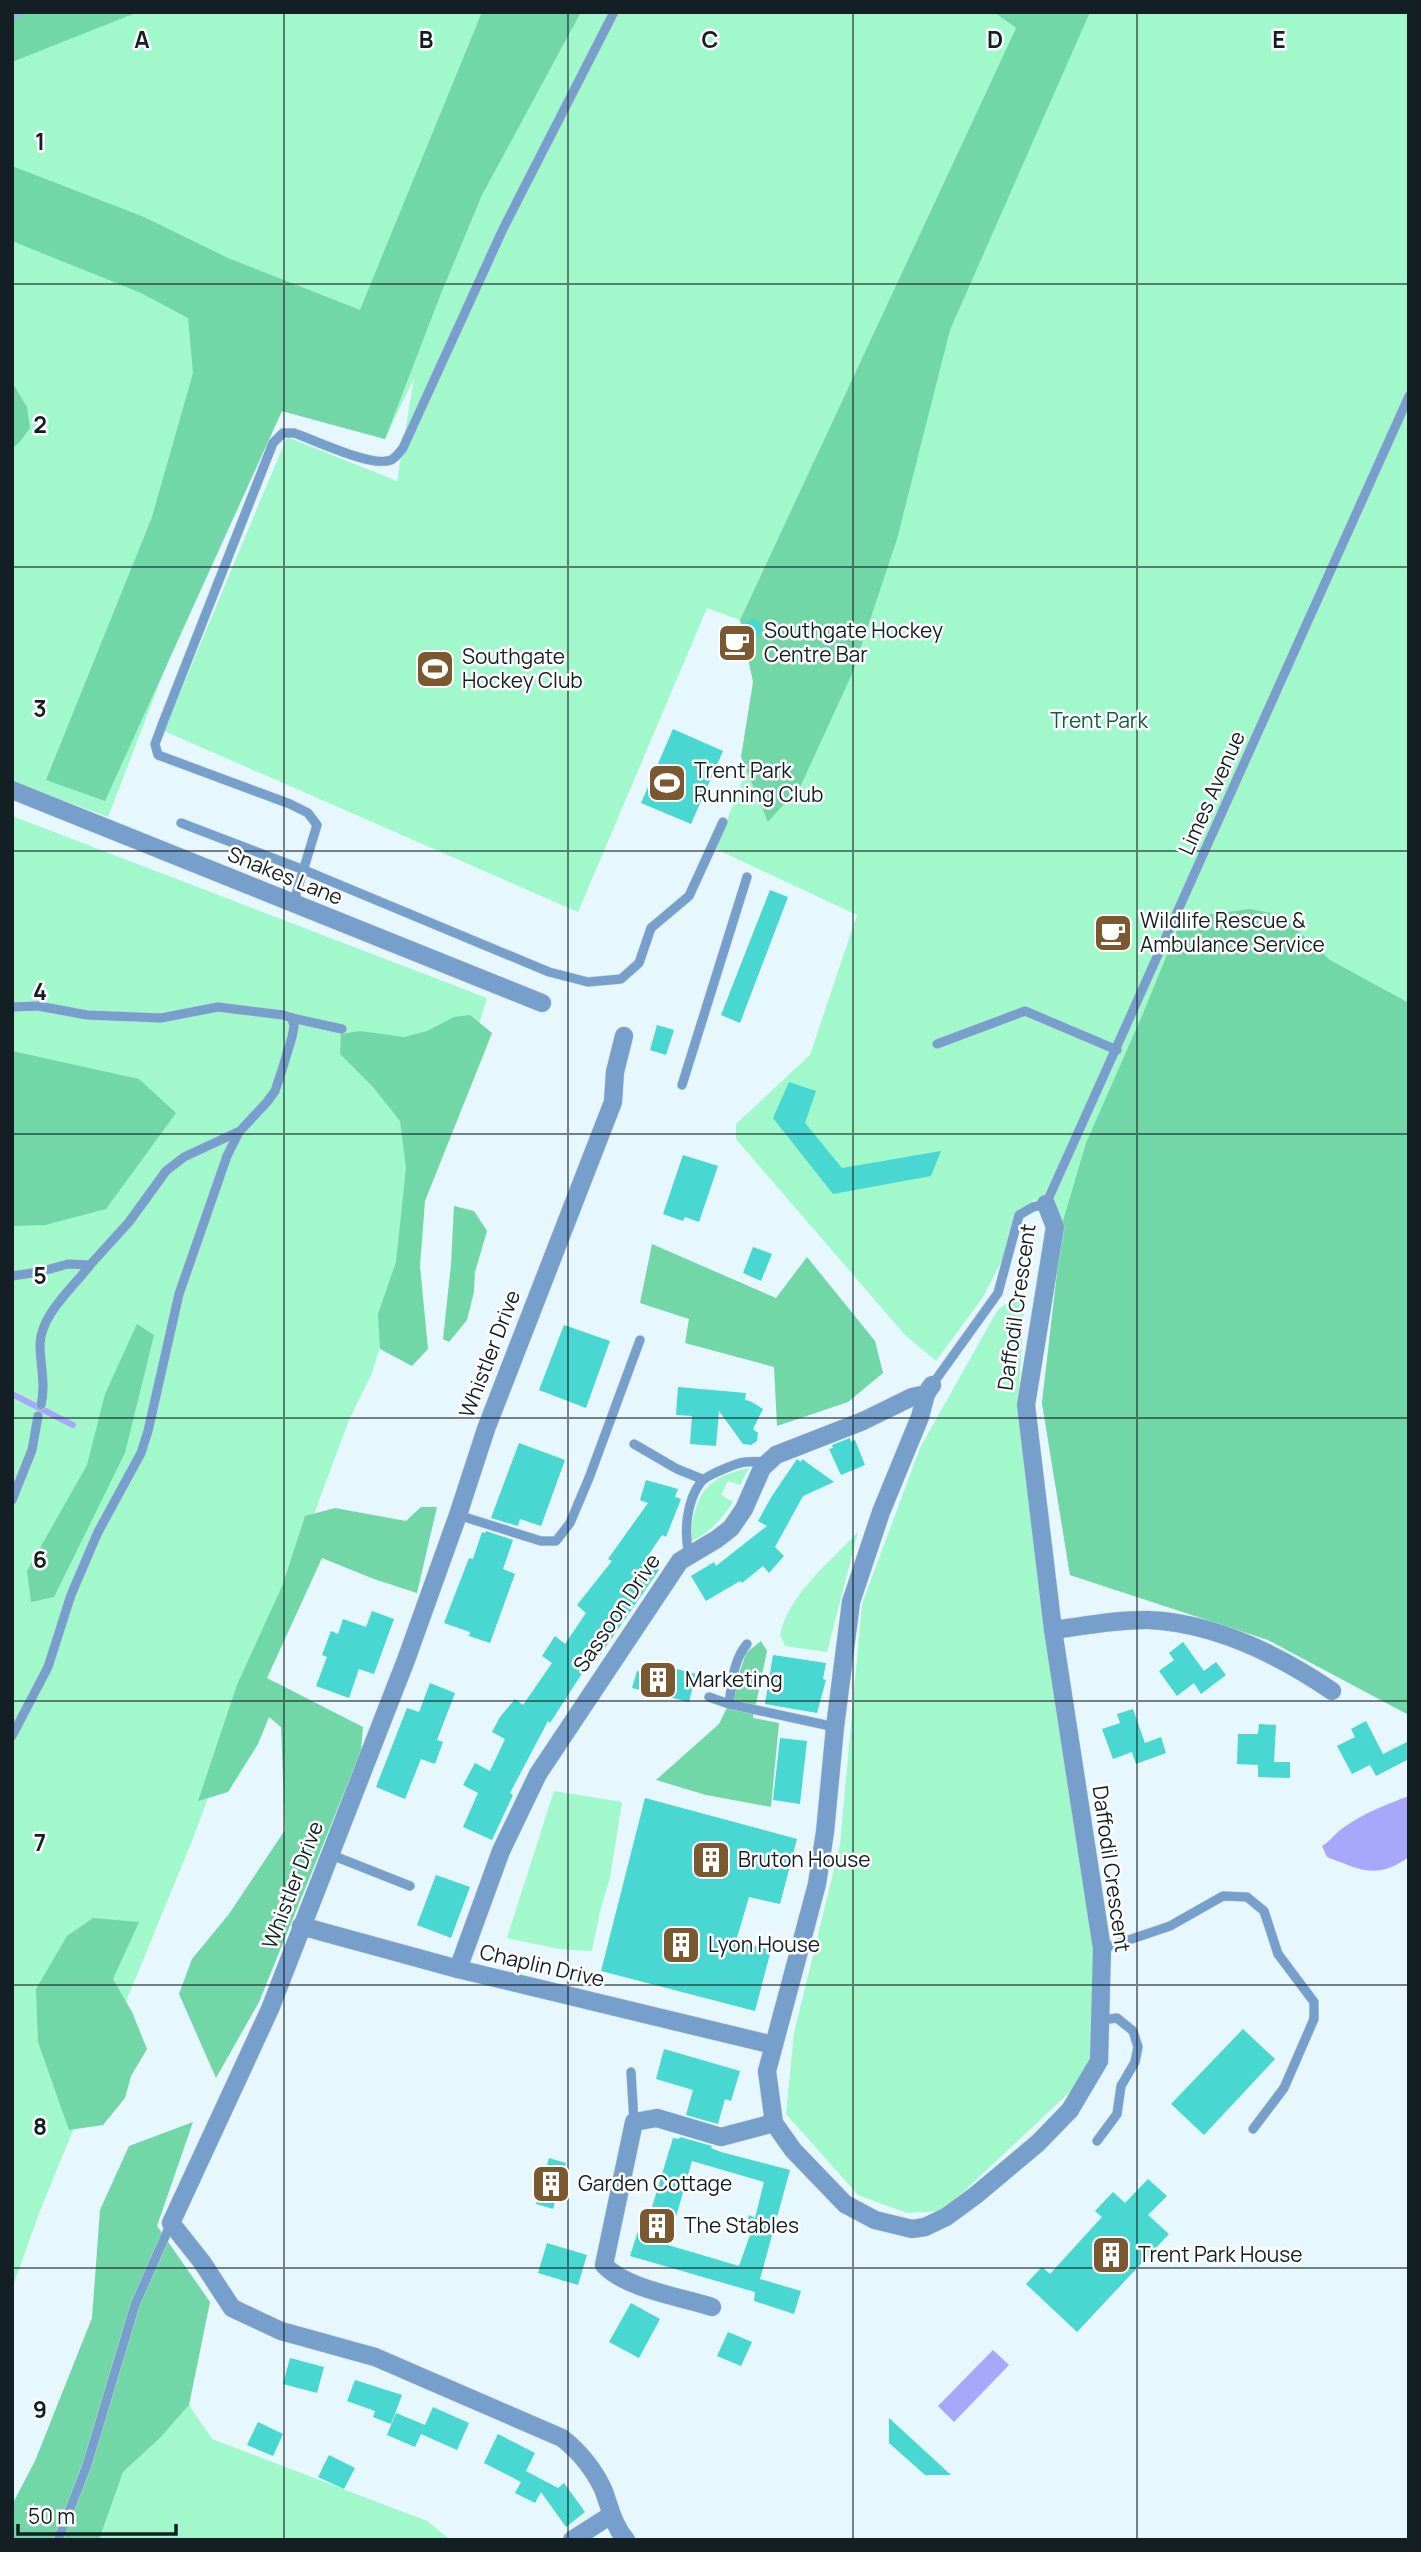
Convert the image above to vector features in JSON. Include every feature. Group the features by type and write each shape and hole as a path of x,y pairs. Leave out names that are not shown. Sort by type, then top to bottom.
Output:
{"street":[{"name":"Snakes Lane","path":"12,790 542,1003"},
{"name":"Whistler Drive","path":"171,2222 270,2009 406,1660 495,1405 613,1102 615,1072 624,1036"},
{"name":"Daffodil Crescent","path":"930,1389 881,1512 851,1602 817,1884 767,2071 774,2123 793,2150 845,2204 876,2220 912,2229 925,2227 946,2217 1038,2144 1070,2110 1099,2061 1102,1949 1053,1630 1026,1405 1055,1227 1046,1204"},
{"path":"768,1461 776,1455 863,1421 930,1389"},
{"name":"Sassoon Drive","path":"458,1969 501,1851 538,1774 680,1561 731,1528 744,1509 762,1468 768,1461"},
{"path":"1053,1630 1146,1620 1178,1623 1231,1637 1276,1658 1332,1691"},
{"name":"Chaplin Drive","path":"301,1926 458,1969 773,2045"},
{"path":"712,2307 613,2275 604,2265 634,2122 657,2118 721,2137 774,2123"},
{"path":"171,2222 202,2262 232,2308 281,2331 375,2357 562,2438 580,2452 594,2473 611,2515 626,2540"},
{"path":"572,2540 611,2515"}],"lane":[{"path":"293,904 317,825 308,813 290,804 158,755 156,744 163,720 273,443 283,433 294,433 365,459 380,461 392,460 403,448 492,251 614,12"},
{"name":"Limes Avenue","path":"1046,1204 1409,396"},
{"path":"181,823 304,870 549,971 589,982 621,979 639,963 651,928 689,896 723,822"},
{"path":"681,1085 747,877"},
{"path":"12,1007 38,1006 87,1015 160,1018 218,1007 342,1029"},
{"path":"937,1044 1025,1011 1117,1050"},
{"path":"41,1405 44,1386 40,1343 44,1326 50,1316 90,1265 129,1222 166,1171 201,1147 228,1138 240,1130 267,1102 275,1091 292,1037 292,1018"},
{"path":"12,1736 48,1667 71,1595 98,1532 141,1453 179,1294 226,1156 240,1130"},
{"path":"930,1389 998,1293 1019,1215 1032,1207 1046,1204"},
{"path":"12,1276 68,1264 90,1265"},
{"path":"458,1515 541,1541 556,1541 570,1523 640,1340"},
{"path":"12,1500 32,1450 37,1416"},
{"path":"634,1444 677,1469 702,1479"},
{"path":"689,1555 685,1537 687,1520 702,1479 743,1462 768,1461"},
{"path":"729,1704 736,1666 741,1651 747,1644"},
{"path":"709,1697 729,1704 835,1727"},
{"path":"329,1854 410,1886"},
{"path":"1102,1949 1170,1926 1223,1896 1247,1897 1264,1911 1278,1954 1314,2001 1314,2019 1284,2088 1253,2129"},
{"path":"1097,2141 1117,2114 1121,2085 1135,2062 1138,2047 1133,2031 1117,2018 1101,2020"},
{"path":"632,2072 634,2122"},
{"path":"58,2540 87,2465 135,2305 171,2222"}],"green space":[{"path":"12,12 994,12 1016,28 740,620 707,608 578,912 164,731 287,437 397,481 414,378 385,439 266,407 108,817 12,781"},
{"path":"12,12 138,12 12,62"},
{"path":"482,12 581,12 482,195 385,439 282,411 105,801 46,780 152,517 193,373 188,318 141,293 12,241 12,166 144,217 228,258 360,310"},
{"path":"994,12 1090,12 950,330 897,539 852,674 801,785 768,822 741,757 753,682 740,620 1016,28"},
{"name":"Trent Park","path":"1040,12 1409,12 1409,1715 1268,1640 1070,1575 1042,1403 1063,1221 1034,1199 983,1297 936,1361 905,1335 736,1139 736,1124 810,1055 857,915 716,849"},
{"path":"12,382 27,407 30,428 12,448"},
{"path":"12,816 487,998 372,1373 349,1420 192,1841 39,2213 12,2289"},
{"path":"1250,909 1281,915 1330,960 1409,1003 1409,1715 1268,1640 1070,1575 1042,1403 1063,1221 1086,1143 1182,918"},
{"path":"470,1015 492,1033 425,1201 420,1266 428,1349 412,1366 380,1349 378,1314 396,1262 406,1168 400,1121 373,1087 340,1054 341,1034 360,1031 404,1037 427,1031 454,1017"},
{"path":"12,1051 139,1079 176,1113 106,1209 45,1225 12,1226"},
{"path":"454,1206 474,1211 487,1231 475,1272 474,1292 467,1320 449,1342 443,1339"},
{"path":"652,1244 776,1298 807,1257 875,1341 883,1373 848,1402 777,1426 774,1367 685,1343 689,1319 640,1303"},
{"path":"1018,1294 1024,1305 1018,1408 1096,1966 1096,2051 1075,2087 943,2211 907,2213 858,2195 786,2114 794,2033 840,1845 862,1604 920,1448 997,1311"},
{"path":"137,1324 154,1335 125,1453 54,1597 31,1602 27,1571 87,1465 105,1394"},
{"path":"749,1468 740,1485 728,1481 721,1495 733,1502 724,1514 709,1530 690,1541 698,1501 704,1492 721,1477"},
{"path":"421,1507 437,1507 417,1593 322,1558 267,1678 363,1727 361,1751 259,2002 216,2078 179,1994 192,1959 229,1914 285,1830 281,1727 269,1717 258,1744 228,1792 198,1801 237,1685 283,1584 305,1516 335,1508 406,1521"},
{"path":"858,1532 827,1652 785,1646 780,1635 792,1606 812,1579"},
{"path":"761,1641 767,1651 753,1718 779,1723 771,1807 706,1795 656,1780 719,1724 729,1704 746,1653"},
{"path":"554,1791 622,1802 610,1878 592,1951 559,1949 507,1938"},
{"path":"93,1918 139,1922 113,1979 132,2012 147,2049 131,2076 125,2098 103,2125 69,2130 38,2042 36,1989 67,1936"},
{"path":"193,2122 157,2226 210,2302 189,2405 161,2437 123,2472 99,2540 12,2540 12,2505 35,2461 92,2318 100,2210 129,2146"},
{"path":"189,2405 212,2439 427,2521 451,2540 99,2540 123,2472 161,2437"}],"water":[{"path":"1409,1796 1409,1857 1378,1871 1359,1869 1327,1857 1322,1846 1340,1830 1366,1814"},
{"path":"993,2350 1009,2365 954,2422 938,2406"}],"building":[{"path":"753,619 759,622 762,628 759,634 753,637 747,634 744,628 747,622"},
{"path":"673,729 723,751 691,824 641,803"},
{"path":"770,890 788,897 740,1023 721,1015"},
{"path":"1104,917 1131,926 1123,947 1098,938"},
{"path":"657,1025 674,1030 666,1055 650,1050"},
{"path":"789,1082 816,1091 805,1123 842,1168 941,1151 931,1176 833,1194 773,1118"},
{"path":"683,1155 718,1166 699,1222 685,1217 683,1221 663,1214"},
{"path":"753,1247 772,1254 761,1281 743,1273"},
{"path":"564,1325 610,1341 586,1408 539,1390"},
{"path":"678,1387 746,1393 745,1400 763,1409 753,1429 758,1433 757,1441 751,1445 743,1444 719,1411 716,1446 690,1444 692,1416 676,1415"},
{"path":"850,1438 851,1442 855,1440 865,1465 841,1475 829,1449 833,1448 832,1445"},
{"path":"519,1443 565,1460 541,1526 520,1519 518,1526 491,1518"},
{"path":"797,1459 801,1462 802,1459 834,1482 803,1496 775,1547 784,1556 769,1573 763,1566 742,1583 740,1581 706,1601 691,1576 714,1562 716,1566 767,1526 758,1521"},
{"path":"646,1480 678,1489 675,1497 681,1499 666,1537 662,1535 645,1560 659,1570 596,1661 592,1658 550,1723 548,1721 510,1793 513,1795 492,1840 463,1827 478,1793 463,1785 475,1763 490,1771 505,1739 492,1732 500,1717 515,1699 523,1705 552,1663 542,1656 555,1636 565,1644 586,1613 577,1605 612,1561 608,1559 648,1503 640,1500"},
{"path":"482,1532 513,1540 503,1569 515,1574 490,1643 469,1636 470,1632 444,1623 469,1558 473,1559"},
{"path":"372,1611 394,1619 374,1674 359,1669 349,1698 316,1686 327,1657 322,1655 331,1631 338,1634 343,1619 366,1627"},
{"path":"1183,1642 1204,1671 1216,1662 1226,1675 1201,1694 1194,1683 1177,1696 1159,1671 1174,1660 1169,1653"},
{"path":"773,1655 826,1663 823,1679 826,1680 817,1713 765,1704"},
{"name":"Marketing","path":"646,1661 696,1674 689,1702 632,1688 637,1671 643,1672"},
{"path":"430,1683 455,1693 437,1740 443,1742 435,1764 421,1759 405,1799 376,1787 407,1708 419,1712"},
{"path":"1133,1709 1145,1743 1161,1737 1166,1753 1136,1764 1132,1752 1113,1759 1102,1729 1120,1723 1117,1714"},
{"path":"1366,1721 1383,1754 1409,1741 1409,1759 1376,1776 1370,1765 1352,1774 1337,1746 1355,1737 1351,1729"},
{"path":"1259,1724 1276,1725 1274,1762 1290,1762 1290,1778 1258,1777 1258,1765 1237,1764 1238,1734 1258,1734"},
{"path":"780,1738 807,1741 800,1804 773,1800"},
{"path":"645,1798 797,1839 780,1904 749,1897 736,1941 771,1950 755,2011 601,1971"},
{"path":"436,1875 470,1887 451,1938 417,1925"},
{"path":"1243,2029 1275,2059 1204,2135 1171,2104"},
{"path":"664,2049 740,2071 731,2101 725,2099 718,2124 686,2115 693,2090 656,2079"},
{"name":"The Stables","path":"680,2137 712,2146 711,2148 721,2152 790,2170 760,2279 801,2291 794,2314 754,2301 755,2292 630,2256 646,2207 652,2207 673,2138","holes":["692,2161 764,2182 755,2218 749,2215 744,2234 750,2235 739,2266 668,2245"]},
{"name":"Garden Cottage","path":"549,2158 566,2163 553,2209 536,2204"},
{"name":"Trent Park House","path":"1148,2179 1167,2196 1148,2215 1169,2234 1077,2332 1026,2284 1042,2267 1050,2274 1102,2217 1095,2211 1113,2192 1125,2203"},
{"path":"547,2243 587,2255 578,2285 538,2273"},
{"path":"631,2303 660,2319 639,2358 609,2342"},
{"path":"728,2332 752,2342 741,2366 717,2356"},
{"path":"290,2358 324,2367 317,2393 283,2384"},
{"path":"355,2380 402,2395 391,2424 373,2417 375,2411 347,2401"},
{"path":"433,2407 469,2423 457,2450 421,2434 415,2447 387,2435 396,2413 425,2425"},
{"path":"889,2418 951,2475 925,2475 889,2443"},
{"path":"258,2422 283,2434 273,2456 247,2445"},
{"path":"498,2434 535,2453 526,2471 558,2488 564,2483 585,2512 566,2527 541,2492 535,2503 515,2493 521,2482 484,2463"},
{"path":"329,2455 355,2468 344,2489 318,2477"}],"waterway":[{"path":"12,16 20,12"},
{"path":"12,1394 73,1425"}],"place":[{"name":"Southgate Hockey Centre Bar","path":"737,643"},
{"name":"Southgate Hockey Club","path":"435,669"},
{"name":"Trent Park Running Club","path":"667,783"},
{"name":"Wildlife Rescue & Ambulance Service","path":"1113,933"},
{"name":"Marketing","path":"658,1680"},
{"name":"Bruton House","path":"711,1860"},
{"name":"Lyon House","path":"681,1945"},
{"name":"Garden Cottage","path":"551,2184"},
{"name":"The Stables","path":"657,2226"},
{"name":"Trent Park House","path":"1111,2255"}]}
